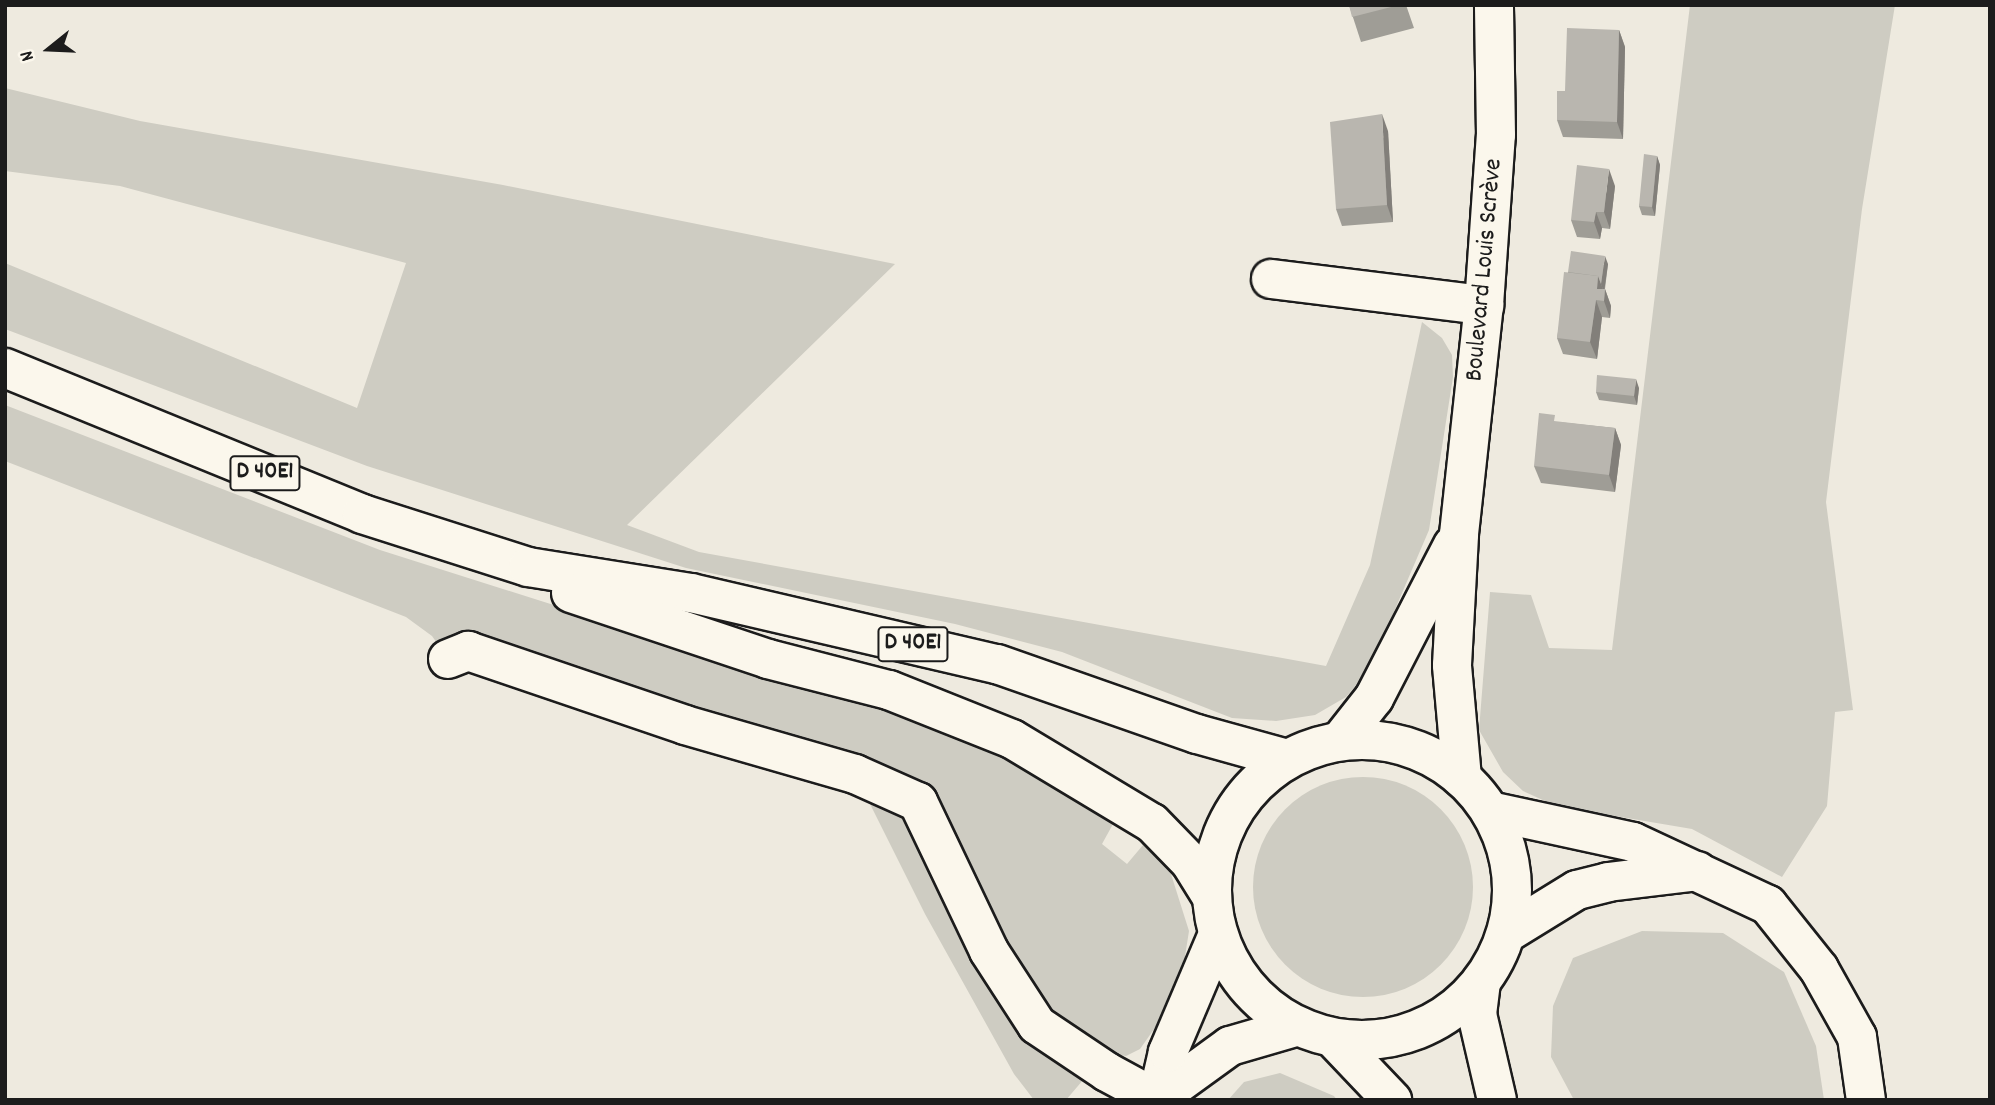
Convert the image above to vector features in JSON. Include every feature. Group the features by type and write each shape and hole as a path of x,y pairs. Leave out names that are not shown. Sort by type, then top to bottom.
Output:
{"main road":[{"name":"Boulevard Louis Scrève","path":"1462,778 1452,665 1459,534 1484,305 1496,135 1494,5"},
{"path":"1271,279 1484,305"},
{"name":"D 40E1","path":"5,368 362,514 528,567 691,593 997,664 1197,734 1287,759"},
{"name":"Boulevard Louis Scrève","path":"1340,741 1374,698 1459,534"},
{"name":"D 40E1","path":"528,567 575,595 768,659 889,690 1012,739 1153,822 1190,862 1211,895"},
{"path":"449,659 468,651 685,726 855,774 918,802 989,951 1037,1025 1107,1072 1157,1099"},
{"path":"1340,741 1379,741 1418,750 1462,778 1490,811 1510,870 1507,933 1481,982 1449,1012 1400,1036 1367,1041 1333,1038 1296,1027 1253,994 1226,956 1218,934 1211,895 1217,849 1237,806 1251,788 1287,759 1340,741"},
{"path":"1490,811 1633,842 1768,905 1819,969 1857,1037 1866,1100"},
{"path":"1507,933 1577,890 1608,882 1699,871"},
{"path":"1157,1099 1168,1052 1218,934"},
{"path":"1481,982 1477,1014 1492,1083"},
{"path":"1157,1099 1230,1046 1296,1027"},
{"path":"1333,1038 1392,1100"}],"shaded area":[{"path":"1690,5 1895,5 1862,209 1826,502 1853,710 1835,712 1827,806 1782,877 1692,829 1556,806 1523,791 1503,772 1479,730 1490,592 1531,595 1549,648 1612,650"},
{"path":"5,88 140,121 503,185 895,264 627,525 699,552 1326,666 1370,565 1422,322 1442,338 1452,355 1453,377 1429,530 1369,670 1346,697 1315,715 1276,721 1232,718 1062,652 955,624 686,568 367,466 5,329 5,263 357,408 406,263 120,186 5,171"},
{"path":"5,405 380,550 916,720 1011,762 1113,824 1102,844 1127,864 1143,845 1171,874 1189,931 1183,969 1164,1015 1140,1049 1126,1056 1106,1053 1066,1100 1034,1100 1014,1074 925,914 855,774 448,659 432,636 406,617 5,461"},
{"path":"1363,777 1384,779 1415,790 1441,809 1460,835 1471,866 1471,908 1460,939 1441,965 1415,984 1384,995 1363,997 1342,995 1311,984 1285,965 1266,939 1255,908 1253,887 1255,866 1266,835 1285,809 1311,790 1342,779"},
{"path":"1642,931 1723,933 1784,972 1816,1046 1824,1100 1574,1100 1551,1057 1553,1006 1573,958"},
{"path":"1280,1073 1334,1096 1337,1100 1228,1100 1244,1082"}],"building":[{"path":"1349,5 1399,5 1352,17"},
{"path":"1567,28 1619,30 1617,122 1557,120 1557,91 1565,91"},
{"path":"1382,114 1387,205 1336,209 1330,122"},
{"path":"1644,154 1657,156 1652,207 1639,206"},
{"path":"1577,165 1609,169 1604,212 1596,212 1594,222 1571,220"},
{"path":"1571,251 1605,256 1601,284 1598,276 1568,272"},
{"path":"1564,272 1598,276 1597,289 1605,289 1604,301 1596,300 1590,342 1557,338"},
{"path":"1597,375 1636,379 1634,396 1596,392"},
{"path":"1539,413 1555,415 1554,421 1615,428 1609,475 1534,466"}]}
